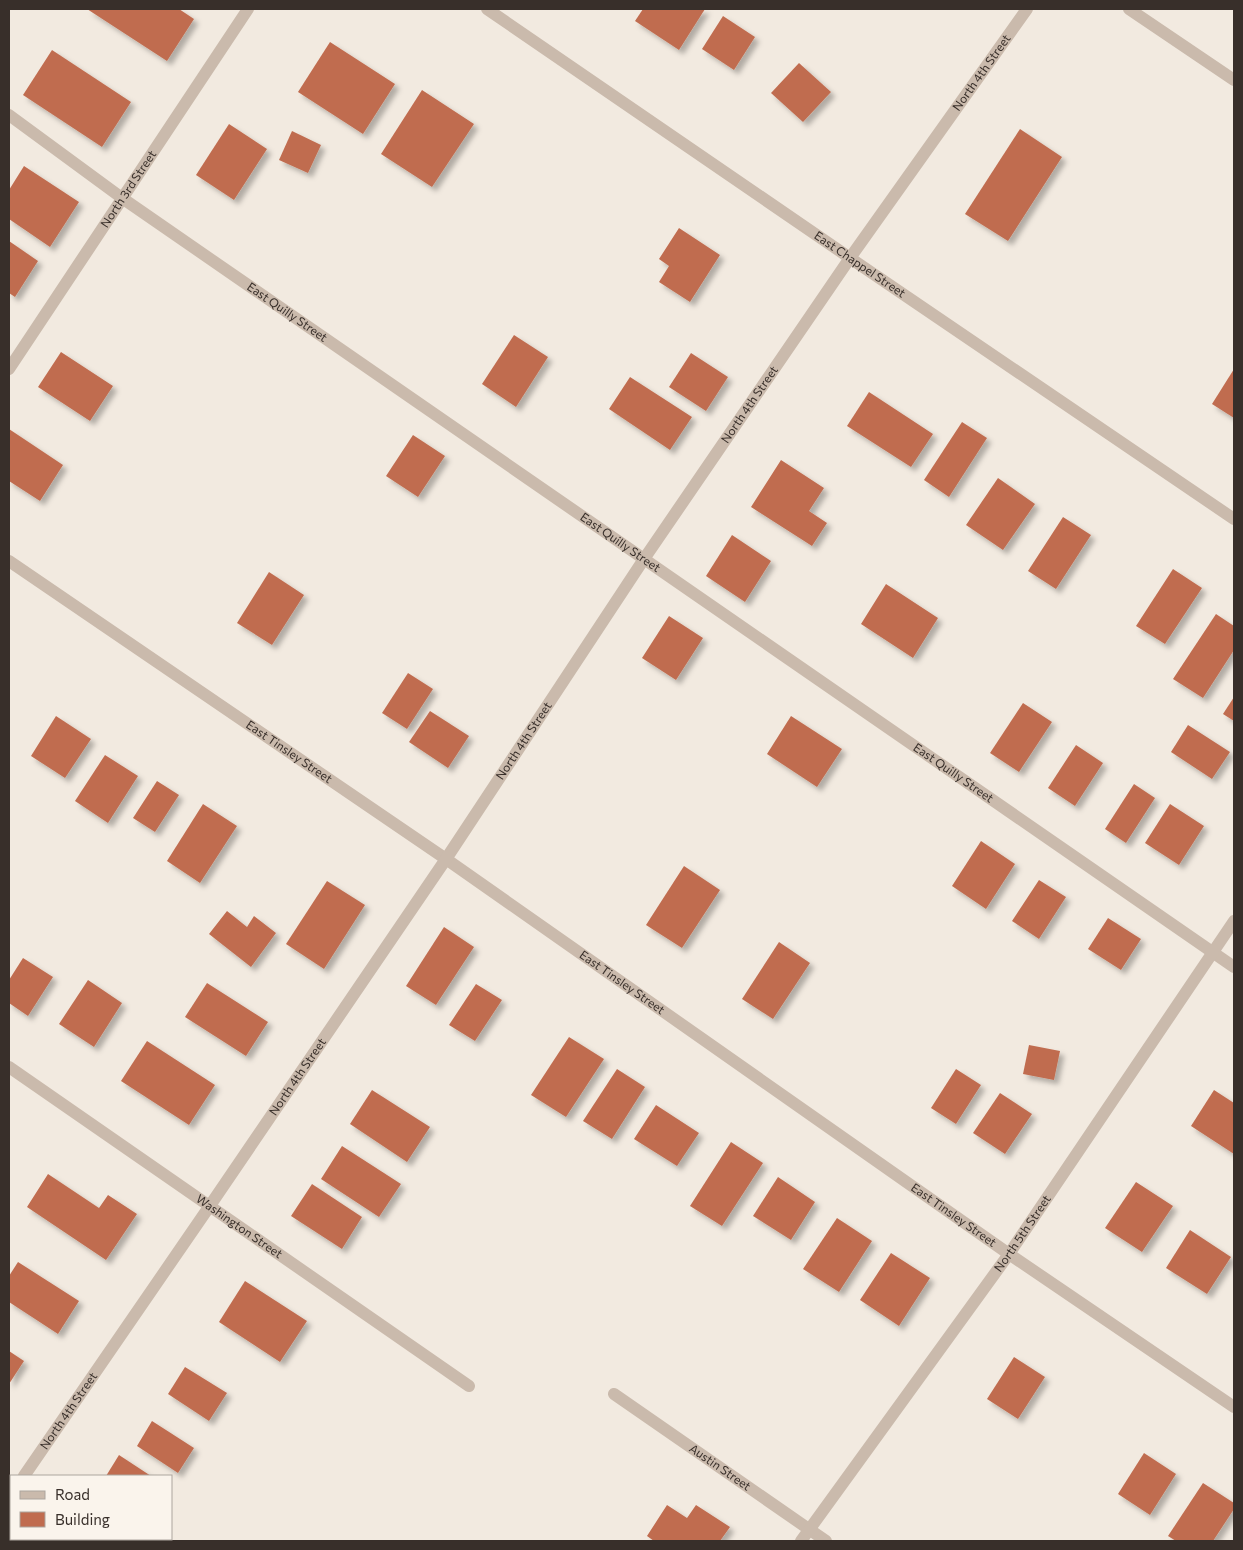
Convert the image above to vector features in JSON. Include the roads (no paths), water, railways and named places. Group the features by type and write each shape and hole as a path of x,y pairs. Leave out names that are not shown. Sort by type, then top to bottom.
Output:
{"street":[{"name":"North 3rd Street","path":"9,369 248,9"},
{"name":"East Chappel Street","path":"487,9 1234,519"},
{"name":"North 4th Street","path":"25,1475 210,1207 446,859 644,559 850,258 1027,9"},
{"path":"1130,9 1234,80"},
{"name":"East Quilly Street","path":"9,115 122,198 1234,967"},
{"name":"East Tinsley Street","path":"9,561 446,859 1009,1254 1234,1407"},
{"name":"North 5th Street","path":"801,1541 1009,1254 1234,921"},
{"name":"Washington Street","path":"9,1067 469,1386"},
{"name":"Austin Street","path":"614,1394 826,1541"}]}
